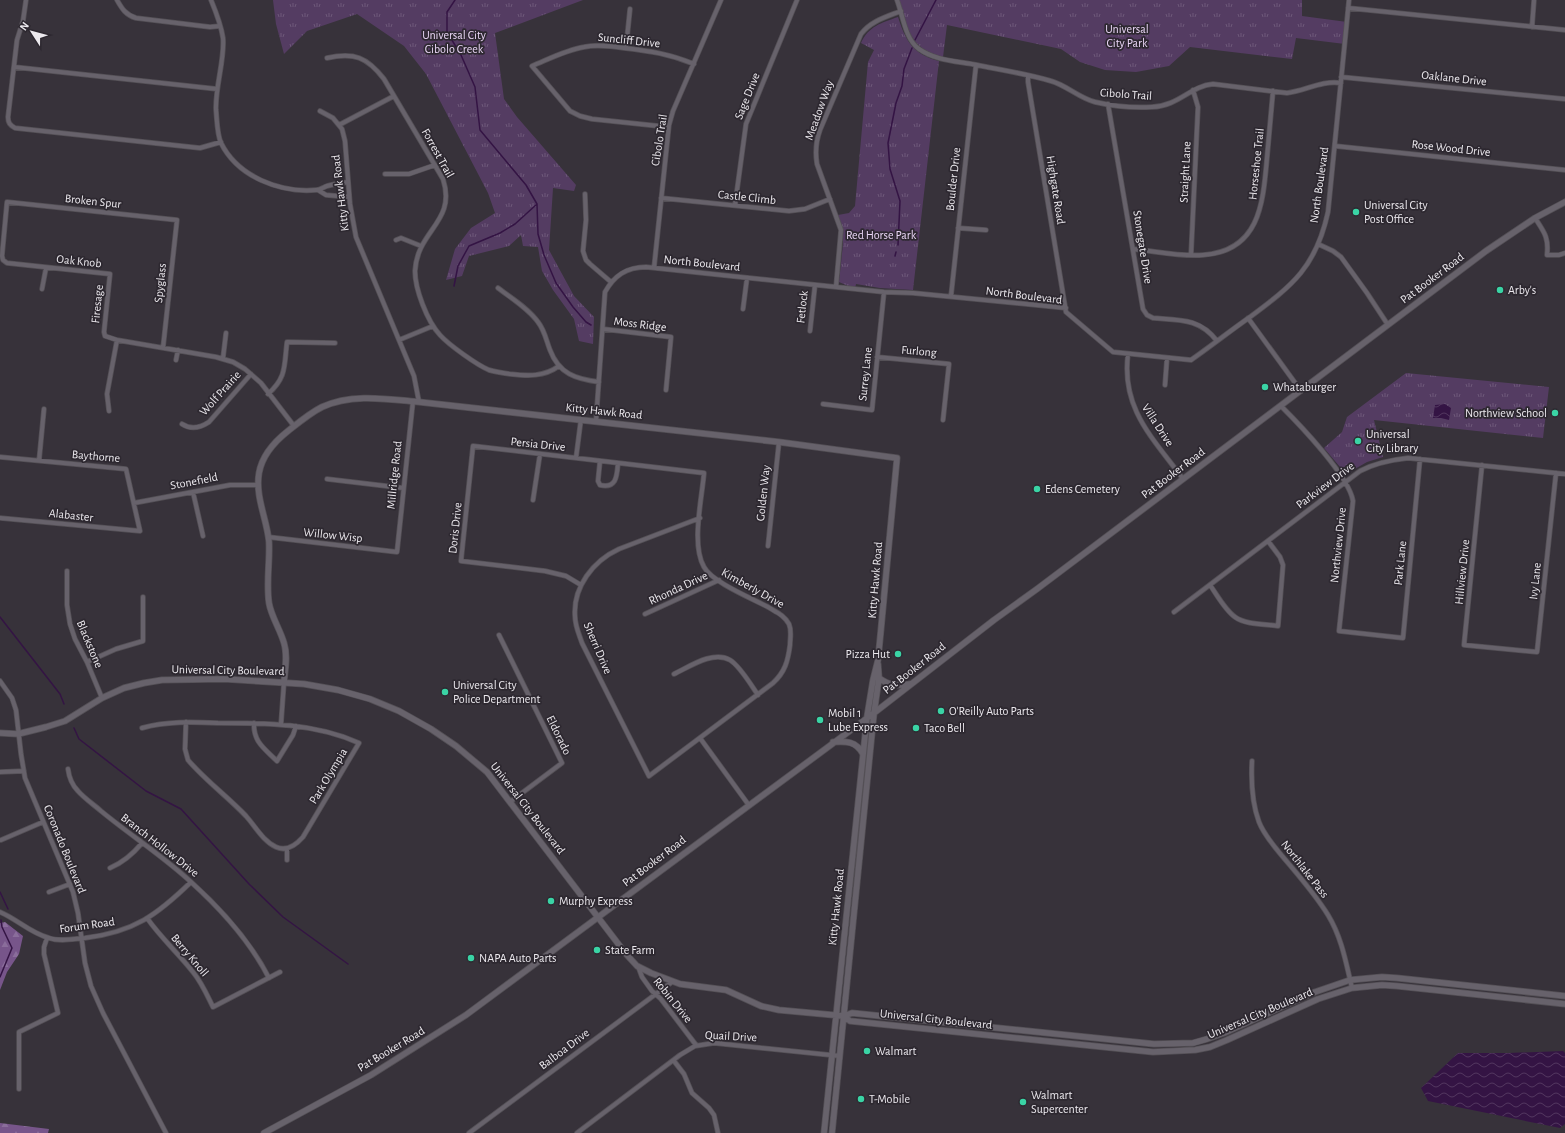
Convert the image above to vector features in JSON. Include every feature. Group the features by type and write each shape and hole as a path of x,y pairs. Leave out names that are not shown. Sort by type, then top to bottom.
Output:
{"street":[{"path":"26,0 23,21 17,40 8,117 8,122 11,126 15,128 200,148 220,142"},
{"path":"117,0 124,12 129,16 136,18 210,27 220,26"},
{"path":"211,0 223,39 216,109 220,142 238,165 248,174 276,186 300,190 318,190 327,186 348,182"},
{"name":"Cibolo Trail","path":"654,268 668,127 673,111 721,0"},
{"name":"Sage Drive","path":"735,205 746,124 797,0"},
{"name":"Cibolo Trail","path":"897,0 911,41 920,50 941,59 1053,81 1086,99 1108,104 1147,107 1160,106 1180,100 1193,90 1206,84 1287,93 1332,82 1341,83"},
{"name":"North Boulevard","path":"611,282 622,272 638,267 884,292 951,296 1066,308 1066,312 1113,352 1191,360 1291,285 1307,265 1318,244 1328,212 1349,0"},
{"path":"1532,27 1534,0"},
{"path":"1348,8 1565,30"},
{"path":"626,48 630,9"},
{"name":"Meadow Way","path":"836,287 841,230 816,158 816,147 820,130 861,34 879,19 901,11"},
{"name":"Suncliff Drive","path":"668,127 592,119 580,116 570,111 532,66 566,52 584,47 607,46 665,54 694,64"},
{"name":"Forrest Trail","path":"327,58 337,56 361,57 376,69 435,164 445,188 446,205 441,217 421,246 415,271 417,289 433,326 439,334 445,340 483,367 492,371 527,376 547,373 559,366"},
{"name":"Boulder Drive","path":"951,296 976,65"},
{"path":"14,67 217,89"},
{"name":"Highgate Road","path":"1028,76 1066,308"},
{"name":"Oaklane Drive","path":"1341,77 1565,99"},
{"name":"Straight Lane","path":"1190,255 1198,107 1193,90"},
{"name":"Horseshoe Trail","path":"1133,249 1203,255 1225,250 1243,238 1255,223 1260,211 1264,192 1273,91"},
{"path":"320,111 333,118 339,124 394,96"},
{"name":"Stonegate Drive","path":"1108,104 1142,309 1147,315 1153,318 1194,322 1207,329 1218,341"},
{"name":"Kitty Hawk Road","path":"339,124 345,141 349,196 354,230 358,243 414,376 416,401 779,442 897,458 878,660 879,678 874,713 832,1133"},
{"name":"Rose Wood Drive","path":"1335,146 1565,170"},
{"path":"385,174 409,174 435,164"},
{"path":"318,190 326,195 349,196"},
{"path":"585,194 586,220 583,251 586,260 611,282 605,292 596,421"},
{"name":"Castle Climb","path":"661,198 797,211 830,199"},
{"name":"Broken Spur","path":"3,260 2,256 7,202 177,220"},
{"name":"Pat Booker Road","path":"264,1133 371,1074 460,1020 748,804 874,713 910,684 1486,251 1535,218 1565,202"},
{"path":"1535,218 1548,240 1547,255 1559,255 1565,252"},
{"name":"Spyglass","path":"163,348 177,220"},
{"path":"958,228 986,230"},
{"path":"396,240 401,238 421,246"},
{"path":"1318,244 1334,251 1341,257 1368,293 1388,324"},
{"name":"Oak Knob","path":"3,260 7,263 110,274"},
{"name":"Oak Knob","path":"42,289 46,268"},
{"name":"Firesage","path":"110,274 104,332 105,336 117,340"},
{"path":"743,308 747,278"},
{"name":"Fetlock","path":"810,332 815,285"},
{"path":"498,288 531,314 539,323 545,334 552,354 559,366 575,377 599,382"},
{"name":"Surrey Lane","path":"822,404 872,410 884,292"},
{"path":"1248,318 1301,390"},
{"path":"399,340 433,326"},
{"name":"Moss Ridge","path":"603,329 671,337 666,390"},
{"path":"223,358 226,333"},
{"path":"109,411 107,394 117,340 223,358 240,365 261,383 294,426"},
{"path":"268,394 278,385 284,374 287,342 335,342"},
{"path":"176,360 178,350"},
{"name":"Villa Drive","path":"1128,354 1126,365 1127,382 1134,408 1140,421 1183,479"},
{"name":"Furlong","path":"877,357 949,364 943,420"},
{"path":"1165,385 1168,358"},
{"name":"Wolf Prairie","path":"182,424 193,428 204,426 251,374"},
{"path":"282,724 286,659 284,644 269,604 267,584 268,537 258,485 261,467 268,451 278,439 313,412 330,404 365,398 416,401"},
{"name":"Millridge Road","path":"397,552 403,488 416,401"},
{"name":"Northview Drive","path":"1281,406 1326,455 1349,487 1353,501 1339,631 1371,634"},
{"path":"39,461 44,409"},
{"path":"576,458 581,419"},
{"name":"Golden Way","path":"768,546 779,442"},
{"name":"Persia Drive","path":"473,446 704,473"},
{"name":"Doris Drive","path":"473,446 461,561 545,571 566,576 581,585"},
{"path":"533,500 540,454"},
{"name":"Baythorne","path":"0,457 126,469 140,531"},
{"name":"Parkview Drive","path":"1174,612 1345,482 1360,471 1376,463 1393,459 1408,458 1565,474"},
{"name":"Park Lane","path":"1371,634 1403,638 1420,459"},
{"path":"600,461 598,481 600,485 604,486 614,482 617,477 618,463"},
{"name":"Hillview Drive","path":"1482,465 1464,645 1499,648"},
{"name":"Kimberly Drive","path":"648,776 779,678 786,666 788,657 791,632 789,625 781,614 710,574 699,557 698,539 704,473"},
{"name":"Ivy Lane","path":"1499,648 1537,652 1556,473"},
{"path":"327,479 403,488"},
{"name":"Stonefield","path":"134,503 230,484 258,485"},
{"path":"194,492 203,536"},
{"name":"Alabaster","path":"0,518 140,531"},
{"name":"Sherri Drive","path":"648,776 582,643 577,630 575,608 581,585 595,565 612,552 700,518"},
{"name":"Willow Wisp","path":"268,537 397,552"},
{"path":"1210,585 1235,617 1243,621 1278,626 1283,565 1280,557 1268,541"},
{"name":"Blackstone","path":"67,571 67,605 70,624 75,639 87,662 102,698"},
{"name":"Rhonda Drive","path":"645,614 719,580"},
{"path":"87,662 116,649 143,641 143,597"},
{"name":"Eldorado","path":"499,635 562,763 510,802"},
{"path":"674,674 710,658 726,658 734,664 758,695"},
{"name":"Kitty Hawk Road","path":"824,1133 867,717 878,660"},
{"path":"879,678 897,686 910,684"},
{"name":"Universal City Boulevard","path":"0,733 18,734 46,728 65,721 102,698 124,688 162,680 224,679 284,682 338,690 370,699 399,711 431,729 471,758 487,772 626,954 637,966 672,982 690,986 726,990 754,1003 774,1009 836,1016 844,1016 852,1013 1060,1035 1144,1043 1176,1044 1193,1043 1224,1033 1315,992 1350,980 1382,977 1563,996"},
{"name":"Coronado Boulevard","path":"0,681 12,698 16,710 25,778 70,884 78,913 84,963 91,986 103,1013 166,1133"},
{"name":"Park Olympia","path":"142,728 169,722 282,724 333,733 359,743 303,837 297,844 287,849"},
{"path":"186,722 185,749 188,760 247,817 270,843 276,847 287,849 287,860"},
{"path":"254,723 254,732 257,741 278,761 294,736 296,726"},
{"path":"700,738 748,804"},
{"path":"833,742 847,741 854,743 860,748 863,754"},
{"name":"Northlake Pass","path":"1252,761 1254,800 1259,823 1270,841 1315,896 1328,916 1340,941 1352,988"},
{"name":"Branch Hollow Drive","path":"68,769 72,782 78,791 120,827 162,857 191,882 236,927 254,952 269,978"},
{"path":"0,772 24,771"},
{"path":"858,806 865,806"},
{"path":"1,840 43,822"},
{"path":"110,868 123,862 134,853 142,843"},
{"path":"851,872 858,873"},
{"name":"Forum Road","path":"0,912 32,932 47,938 59,940 81,938 118,932 147,918 174,899 191,882"},
{"path":"49,892 70,884"},
{"name":"Berry Knoll","path":"147,918 193,972 201,983 214,1007 269,978"},
{"path":"19,1089 19,1032 58,1013 44,954 44,946 47,938"},
{"name":"Robin Drive","path":"637,966 642,977 652,991 661,999 696,1045"},
{"path":"269,978 280,972"},
{"path":"1405,987 1406,979"},
{"name":"Balboa Drive","path":"469,1133 672,982"},
{"name":"Universal City Boulevard","path":"844,1016 850,1021 1142,1051 1177,1052 1194,1050 1227,1040 1318,999 1352,988 1382,985 1563,1004"},
{"path":"1563,996 1563,1004"},
{"path":"1272,1011 1275,1019"},
{"path":"907,1027 908,1019"},
{"path":"965,1033 966,1025"},
{"path":"1021,1039 1022,1031"},
{"path":"1224,1033 1227,1040"},
{"path":"1059,1042 1060,1035"},
{"name":"Quail Drive","path":"577,1133 696,1045 714,1043 840,1056"},
{"path":"1142,1051 1144,1043"},
{"path":"674,1061 684,1074 692,1094 714,1114 718,1133"}],"green space":[{"name":"Universal City Cibolo Creek","path":"273,0 583,0 495,33 504,99 517,117 576,185 574,191 553,188 549,250 574,296 594,317 593,344 579,341 574,319 553,290 542,271 538,247 523,246 521,235 509,246 469,256 462,276 446,280 455,249 471,228 495,213 488,193 426,74 404,46 357,14 307,31 284,54 276,24"},
{"name":"Universal City Park","path":"899,0 1302,0 1302,16 1347,22 1345,44 1296,38 1292,59 1190,47 1169,66 1136,72 1105,70 1080,62 1061,49 947,25 943,57 923,48 912,37"},
{"name":"Red Horse Park","path":"898,17 904,33 912,46 923,55 939,61 913,290 880,288 856,284 855,289 839,282 843,233 838,215 849,213 855,206 868,62 874,50 861,43 864,37 876,26"},
{"path":"1406,373 1549,387 1543,438 1374,420 1383,457 1367,462 1346,474 1324,448 1342,432 1347,417"},
{"path":"5,922 23,936 19,954 7,972 0,990 0,923"},
{"path":"0,1123 49,1129 48,1133 0,1133"}],"water":[{"path":"1445,404 1451,408 1449,420 1433,418 1435,405"},
{"path":"1563,1051 1565,1053 1565,1124 1560,1128 1428,1101 1421,1088 1458,1053"}],"waterway":[{"path":"455,0 447,12 447,32 461,55 475,87 480,130 526,185 537,204 538,234 544,255 556,283 573,307 586,322 591,325"},
{"path":"915,40 936,0"},
{"path":"898,245 900,201 890,169 888,143 896,103 902,86 904,69 912,48"},
{"path":"454,286 458,266 469,246 500,233 515,224 537,204"},
{"path":"895,256 896,252"},
{"path":"0,617 60,694 64,704"},
{"path":"74,728 79,739 146,791 181,809 249,884 283,917 348,964"},
{"path":"0,892 8,909"},
{"path":"0,977 12,948 2,927 1,920"}],"place":[{"name":"Universal City Post Office","path":"1356,212"},
{"name":"Arby's","path":"1500,290"},
{"name":"Whataburger","path":"1265,387"},
{"name":"Northview School","path":"1555,413"},
{"name":"Universal City Library","path":"1358,441"},
{"name":"Edens Cemetery","path":"1037,489"},
{"name":"Pizza Hut","path":"898,654"},
{"name":"Universal City Police Department","path":"445,692"},
{"name":"O'Reilly Auto Parts","path":"941,711"},
{"name":"Mobil 1 Lube Express","path":"820,720"},
{"name":"Taco Bell","path":"916,728"},
{"name":"Murphy Express","path":"551,901"},
{"name":"State Farm","path":"597,950"},
{"name":"NAPA Auto Parts","path":"471,958"},
{"name":"Walmart","path":"867,1051"},
{"name":"T-Mobile","path":"861,1099"},
{"name":"Walmart Supercenter","path":"1023,1102"}]}
